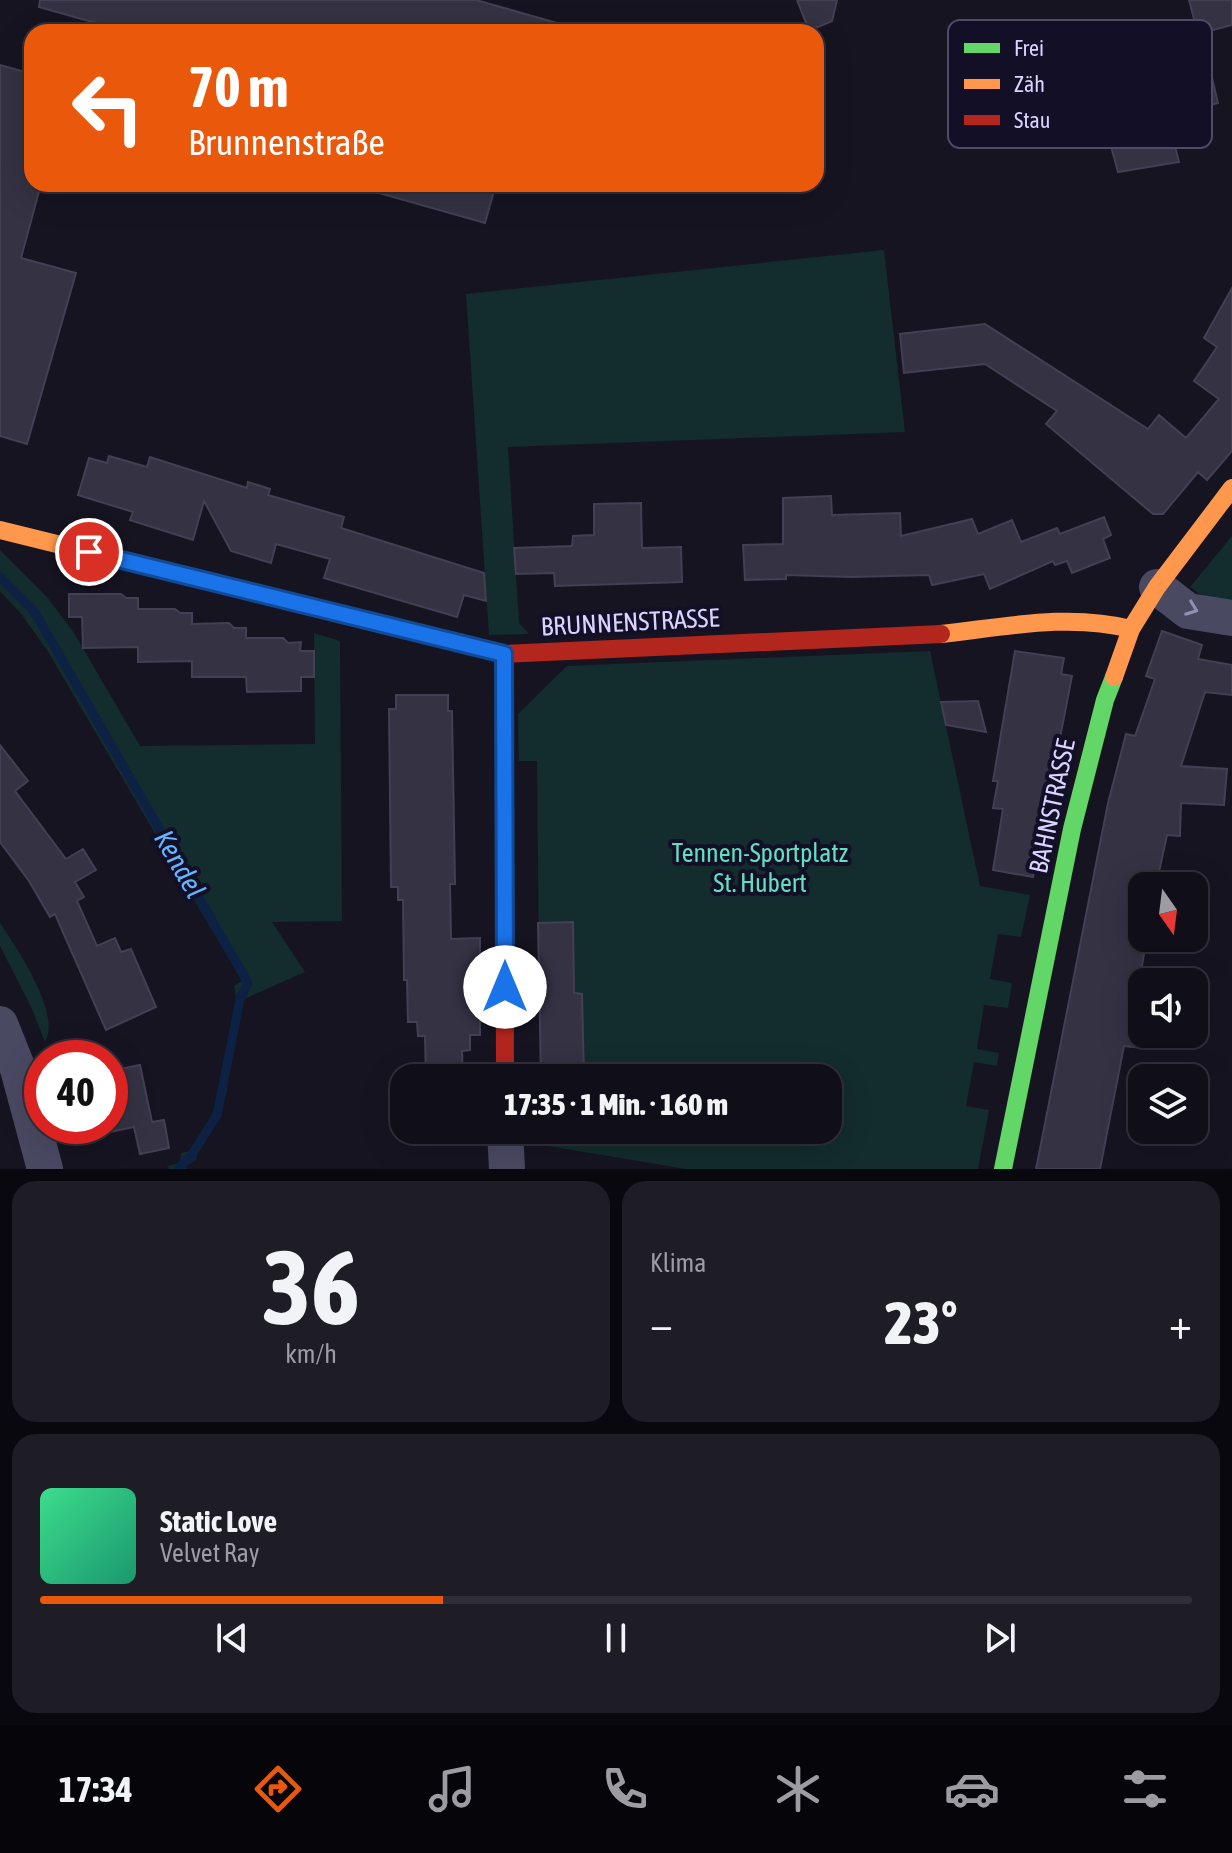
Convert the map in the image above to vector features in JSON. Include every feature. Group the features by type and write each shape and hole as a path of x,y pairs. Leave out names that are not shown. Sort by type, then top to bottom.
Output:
{"street":[{"name":"BAHNSTRASSE","path":"1003,1169 1081,788 1105,700 1131,629 1157,587 1232,488"},
{"name":"BRUNNENSTRASSE","path":"0,530 504,654 928,635 1071,620 1103,622 1131,629"},
{"path":"1157,587 1188,611 1232,618"},
{"path":"504,654 505,1064"},
{"path":"0,1024 18,1069 45,1169"},
{"path":"506,1144 507,1169"}],"green space":[{"path":"884,250 905,432 508,447 519,623 529,634 489,635 466,294"},
{"path":"1232,536 1232,602 1204,597 1190,587"},
{"path":"0,550 47,597 74,633 140,746 315,744 314,633 340,641 342,921 272,922 305,972 244,999 232,1040 227,1090 219,1119 197,1152 196,1160 186,1166 187,1169 169,1169 167,1166 180,1163 181,1153 191,1151 209,1122 217,1101 237,1002 234,986 242,981 47,650 0,591"},
{"name":"Tennen-Sportplatz St. Hubert","path":"930,651 980,886 1030,895 1021,937 998,934 990,979 1012,983 1008,1008 984,1005 977,1049 999,1053 997,1066 974,1062 966,1106 989,1110 978,1169 686,1169 542,1145 842,1144 842,1064 540,1064 537,761 519,761 518,714 567,666"},
{"path":"0,923 26,964 42,998 49,1030 46,1040 44,1040 0,946"}],"building":[{"path":"40,0 476,0 560,24 100,24 39,7"},
{"path":"797,0 837,0 832,21 824,24 806,23"},
{"path":"1189,0 1232,0 1232,25 1212,30 1212,20 1194,20"},
{"path":"0,65 24,72 24,192 39,192 21,258 76,273 27,444 0,436"},
{"path":"1212,78 1218,103 1212,105"},
{"path":"1112,148 1175,148 1179,162 1118,172"},
{"path":"376,192 494,192 485,223"},
{"path":"1232,288 1232,451 1207,480 1198,472 1163,514 1153,514 1046,424 1057,411 985,364 904,373 900,334 985,324 1148,429 1159,415 1186,438 1219,399 1194,381 1217,347 1204,338"},
{"path":"109,456 147,467 150,457 247,488 248,482 270,489 268,495 344,517 341,528 484,573 486,601 464,595 457,617 324,578 330,559 276,544 271,563 231,551 204,501 193,540 130,520 133,512 78,495 89,458 107,463"},
{"path":"831,496 832,515 900,513 901,536 972,519 978,534 1012,520 1021,542 1057,528 1060,534 1104,517 1111,535 1103,539 1110,558 1072,573 1067,561 1055,565 1053,561 990,589 984,574 932,585 929,575 786,575 786,579 745,580 743,545 783,544 783,498"},
{"path":"641,503 642,548 681,547 682,582 555,586 554,573 516,574 514,548 572,546 573,536 594,535 594,504"},
{"path":"69,594 121,594 126,598 138,598 138,609 175,609 180,613 192,613 192,624 229,623 234,628 246,628 246,638 283,638 288,643 301,642 300,651 314,651 314,677 301,677 301,691 247,692 246,677 192,677 192,661 138,662 138,647 83,648 82,617 69,617"},
{"path":"1162,631 1202,645 1198,659 1232,665 1232,695 1205,692 1181,766 1227,769 1224,805 1181,803 1180,836 1167,835 1159,872 1128,872 1128,952 1144,952 1142,968 1128,968 1128,1046 1124,1046 1100,1169 1036,1169 1108,803 1126,734 1135,736 1155,679 1146,676"},
{"path":"1015,651 1064,658 1061,674 1072,676 1033,877 993,870 1003,809 993,808 998,781 993,781"},
{"path":"396,695 448,695 448,711 452,711 455,884 450,884 451,939 480,938 480,1035 470,1035 470,1050 462,1051 462,1064 426,1064 425,1036 418,1036 417,1022 408,1022 403,900 398,900 398,887 391,887 389,709 396,709"},
{"path":"978,701 986,732 946,725 941,702"},
{"path":"0,745 28,781 15,791 66,859 83,849 96,870 75,882 84,897 77,901 97,946 115,938 121,952 131,949 156,1007 106,1030 55,914 50,917 29,881 0,842"},
{"path":"573,922 574,993 582,994 584,1064 541,1064 538,923"},
{"path":"140,1065 152,1122 164,1120 169,1148 140,1154 134,1127 128,1128 128,1067"}],"waterway":[{"name":"Kendel","path":"0,577 34,611 248,983 240,999 217,1115 191,1156 178,1169"}],"traffic: fast":[{"path":"1003,1169 1072,829 1105,700 1114,677"}],"traffic: slow":[{"path":"1114,677 1131,629 1157,587 1232,488"},
{"path":"0,530 438,638"},
{"path":"941,634 1061,622 1108,624 1131,629"}],"traffic: jam":[{"path":"438,638 504,654 941,634"},
{"path":"504,654 505,1064"}],"route":[{"path":"89,552 504,654 505,987"}]}
